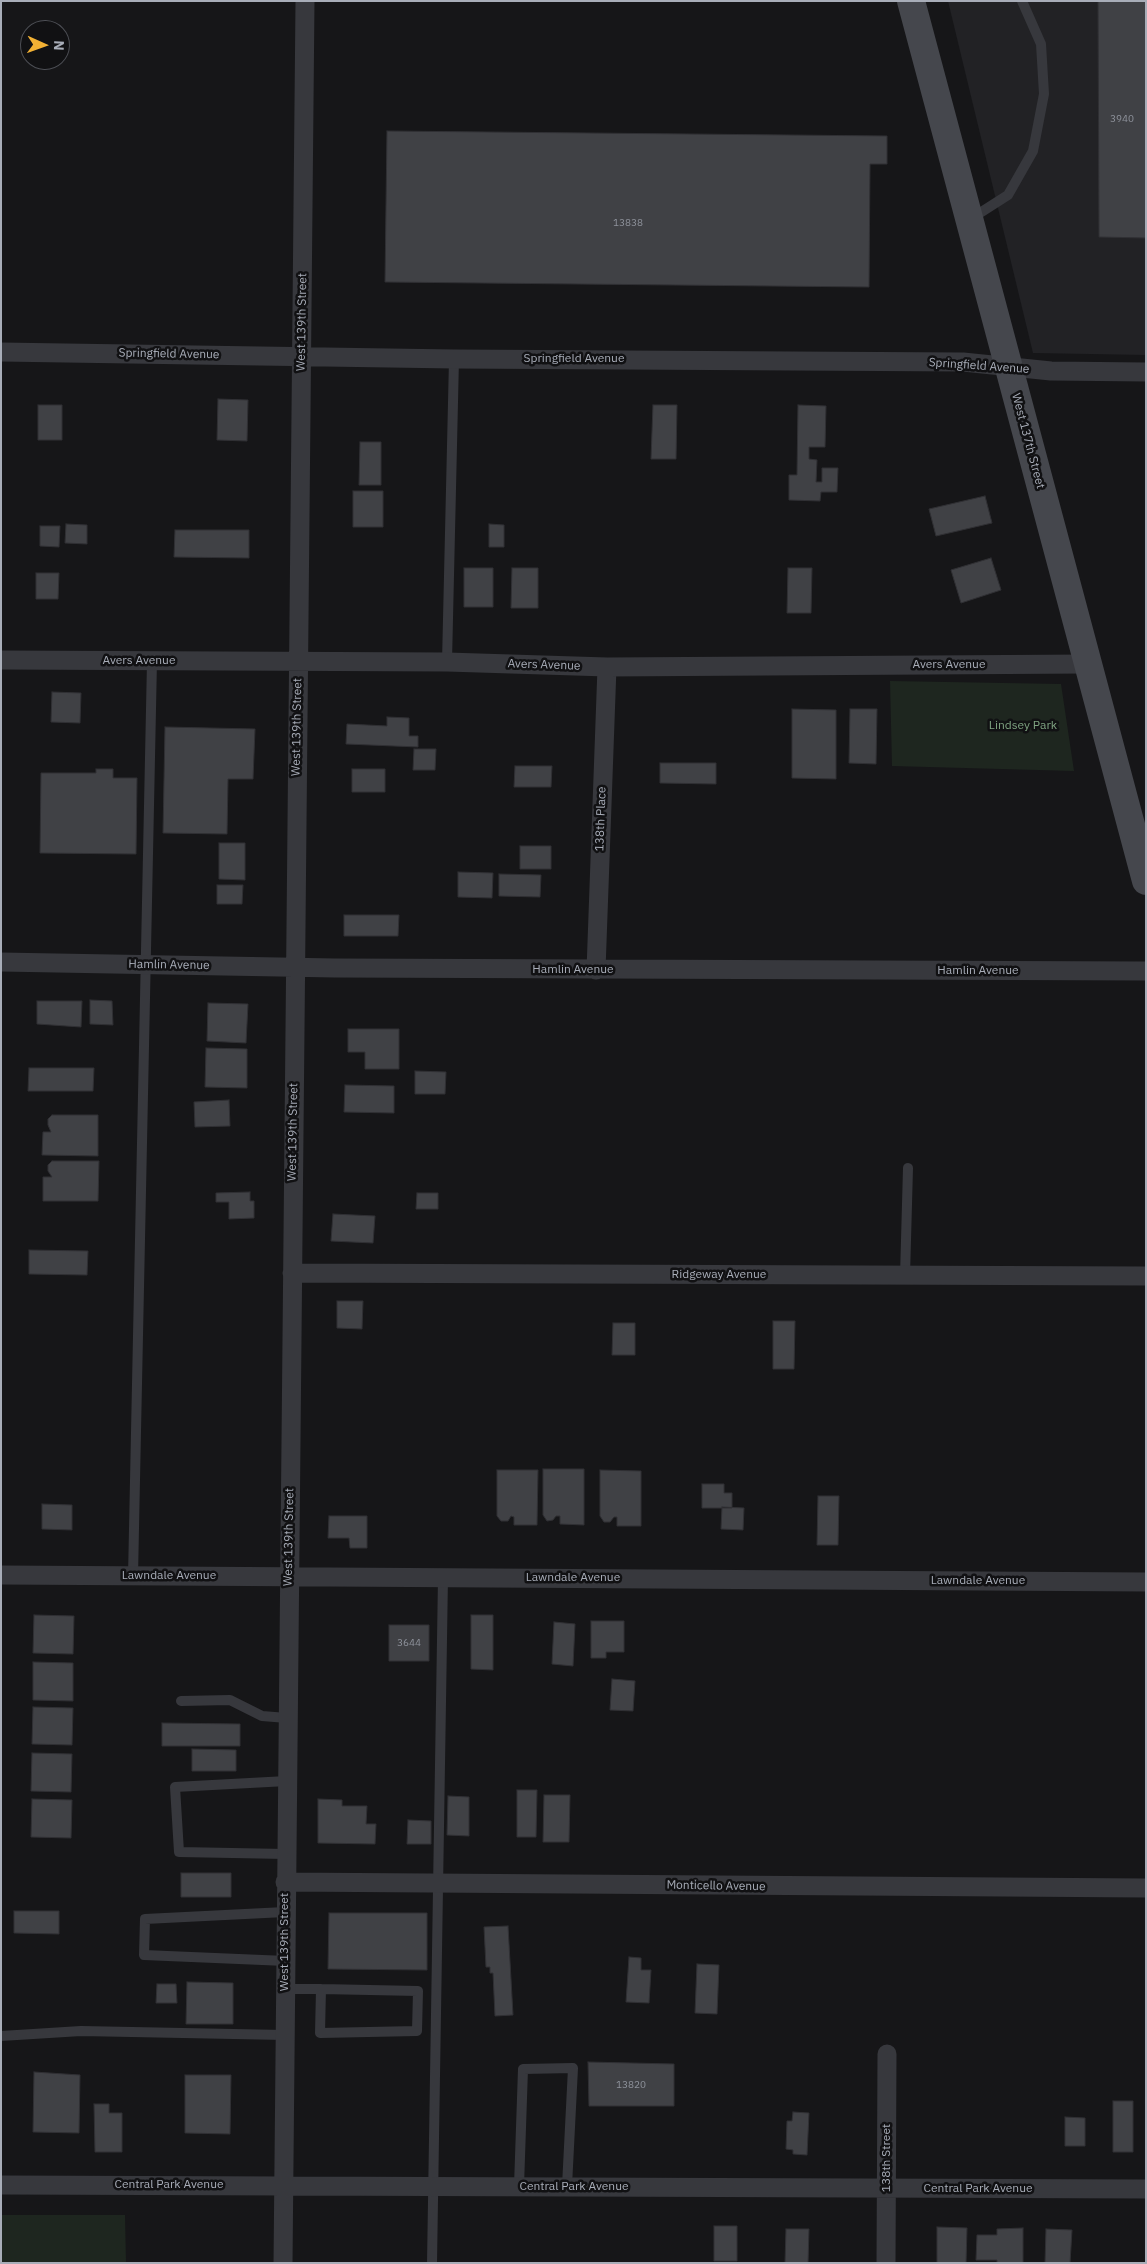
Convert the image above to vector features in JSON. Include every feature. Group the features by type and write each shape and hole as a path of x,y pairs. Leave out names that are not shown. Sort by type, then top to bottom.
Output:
{"main road":[{"name":"West 137th Street","path":"911,1 1146,881"}],"street":[{"name":"West 139th Street","path":"283,2263 285,1882 305,1"},
{"name":"Springfield Avenue","path":"1,352 963,362 1051,371 1146,372"},
{"name":"Avers Avenue","path":"1,660 447,662 607,667 1087,664"},
{"name":"138th Place","path":"596,970 607,667"},
{"name":"Hamlin Avenue","path":"1,962 295,968 1146,971"},
{"name":"Ridgeway Avenue","path":"292,1273 1146,1276"},
{"name":"Lawndale Avenue","path":"1,1575 1146,1582"},
{"name":"Monticello Avenue","path":"285,1882 1146,1888"},
{"name":"138th Street","path":"886,2263 888,2054"},
{"name":"Central Park Avenue","path":"1,2185 1146,2189"}],"lane":[{"path":"969,220 1008,195 1033,151 1044,94 1041,44 1022,1"},
{"path":"447,662 454,358"},
{"path":"133,1576 152,661"},
{"path":"905,1276 908,1168"},
{"path":"432,2263 443,1578"},
{"path":"181,1701 230,1700 262,1716 287,1718"},
{"path":"286,1781 175,1787 179,1852 286,1854"},
{"path":"285,1912 145,1919 144,1955 286,1961"},
{"path":"285,1989 321,1989 418,1991 417,2031 320,2033 321,1989"},
{"path":"1,2036 80,2030 285,2035"},
{"path":"519,2186 523,2069 573,2068 567,2186"}],"shaded area":[{"path":"948,1 1146,1 1146,355 1033,353"}],"green space":[{"name":"Lindsey Park","path":"890,681 1061,684 1074,771 892,766"},
{"path":"1,2215 125,2215 126,2263 1,2263"}],"building":[{"path":"1098,1 1146,1 1146,238 1099,237"},
{"path":"387,131 887,136 887,164 870,164 869,287 385,282"},
{"path":"218,399 248,400 247,441 217,440"},
{"path":"38,405 62,405 62,440 38,440"},
{"path":"653,405 677,405 676,459 651,459"},
{"path":"798,405 826,406 825,447 809,447 809,459 817,460 816,482 822,482 822,468 838,468 837,492 821,492 820,501 789,500 789,475 797,475"},
{"path":"360,442 381,442 381,485 359,485"},
{"path":"353,491 383,491 383,527 353,527"},
{"path":"985,496 992,523 936,536 929,509"},
{"path":"66,524 87,525 87,544 65,543"},
{"path":"489,524 504,525 504,547 489,547"},
{"path":"40,526 60,526 59,547 40,546"},
{"path":"175,530 249,530 249,558 174,557"},
{"path":"991,558 1001,590 961,603 951,570"},
{"path":"464,568 493,568 493,607 464,607"},
{"path":"512,568 538,568 538,608 511,608"},
{"path":"788,568 812,568 811,613 787,613"},
{"path":"36,573 59,573 58,599 36,599"},
{"path":"52,692 81,693 80,723 51,722"},
{"path":"792,709 836,710 836,779 792,778"},
{"path":"850,709 877,709 876,764 849,763"},
{"path":"387,717 409,718 409,736 418,736 418,747 346,744 347,724 387,726"},
{"path":"165,727 255,729 253,779 228,779 227,834 163,833"},
{"path":"414,749 436,749 435,770 413,770"},
{"path":"660,763 716,763 716,784 660,783"},
{"path":"515,766 552,766 551,787 514,787"},
{"path":"96,769 113,769 113,778 137,778 136,854 40,853 41,773 96,773"},
{"path":"352,769 385,769 385,792 352,792"},
{"path":"219,843 245,843 245,880 219,879"},
{"path":"520,846 551,846 551,869 520,869"},
{"path":"458,872 493,873 492,898 458,897"},
{"path":"499,874 541,875 540,897 499,896"},
{"path":"217,885 243,885 242,904 217,904"},
{"path":"344,915 399,915 398,936 344,936"},
{"path":"90,1000 112,1001 113,1025 90,1024"},
{"path":"37,1001 82,1001 81,1027 37,1024"},
{"path":"208,1003 248,1004 246,1043 207,1041"},
{"path":"348,1029 399,1029 399,1069 365,1069 365,1052 348,1052"},
{"path":"206,1048 247,1049 247,1088 205,1087"},
{"path":"29,1068 94,1068 93,1091 28,1091"},
{"path":"415,1071 446,1072 445,1094 415,1094"},
{"path":"345,1085 394,1086 394,1113 344,1112"},
{"path":"229,1100 230,1126 195,1127 194,1102"},
{"path":"52,1115 98,1115 98,1156 42,1155 43,1132 51,1132 48,1119"},
{"path":"52,1161 99,1161 98,1201 43,1201 43,1177 52,1177 48,1171 48,1165"},
{"path":"250,1192 250,1201 254,1201 254,1218 229,1219 229,1202 216,1202 216,1193"},
{"path":"417,1193 438,1193 438,1209 416,1209"},
{"path":"333,1214 375,1216 373,1243 331,1241"},
{"path":"29,1250 88,1251 87,1275 29,1274"},
{"path":"337,1301 363,1301 362,1329 337,1328"},
{"path":"773,1321 795,1321 794,1369 773,1369"},
{"path":"613,1323 635,1323 635,1355 612,1355"},
{"path":"543,1469 584,1469 584,1525 560,1524 560,1516 547,1521 543,1515"},
{"path":"497,1470 538,1470 537,1525 514,1525 514,1517 511,1516 508,1521 501,1521 497,1516"},
{"path":"600,1470 641,1471 641,1526 617,1526 617,1517 614,1517 610,1522 604,1522 600,1516"},
{"path":"702,1484 724,1484 724,1493 732,1493 732,1508 702,1508"},
{"path":"818,1496 839,1496 838,1545 817,1545"},
{"path":"42,1504 72,1505 72,1530 42,1529"},
{"path":"722,1507 744,1508 743,1530 721,1529"},
{"path":"329,1516 367,1516 367,1548 350,1548 349,1538 328,1538"},
{"path":"34,1615 74,1616 73,1654 33,1653"},
{"path":"471,1615 493,1615 493,1670 471,1669"},
{"path":"591,1621 624,1621 624,1652 606,1652 606,1658 591,1658"},
{"path":"554,1622 575,1624 573,1666 552,1664"},
{"path":"389,1625 429,1625 429,1661 389,1661"},
{"path":"33,1662 73,1663 73,1701 33,1700"},
{"path":"612,1679 635,1681 633,1711 610,1710"},
{"path":"33,1707 73,1708 72,1745 32,1744"},
{"path":"162,1723 240,1724 240,1746 162,1746"},
{"path":"192,1749 236,1750 236,1771 192,1771"},
{"path":"32,1753 72,1754 71,1792 31,1791"},
{"path":"517,1790 537,1790 536,1837 517,1837"},
{"path":"544,1795 570,1795 569,1842 543,1842"},
{"path":"448,1796 469,1797 469,1836 447,1835"},
{"path":"32,1799 72,1800 71,1838 31,1837"},
{"path":"318,1799 342,1800 342,1806 367,1806 366,1824 376,1824 375,1844 318,1843"},
{"path":"408,1820 431,1821 431,1844 407,1844"},
{"path":"181,1873 231,1873 231,1897 181,1897"},
{"path":"14,1911 59,1911 59,1934 14,1933"},
{"path":"329,1913 427,1913 427,1970 328,1969"},
{"path":"508,1926 513,2015 495,2016 493,1973 490,1973 490,1967 486,1967 484,1927"},
{"path":"629,1957 641,1958 641,1970 651,1970 649,2003 626,2002"},
{"path":"697,1964 719,1965 717,2014 695,2013"},
{"path":"187,1982 233,1983 233,2024 186,2024"},
{"path":"157,1984 176,1984 177,2003 156,2003"},
{"path":"588,2062 674,2064 674,2106 589,2106"},
{"path":"34,2072 80,2075 79,2133 33,2132"},
{"path":"185,2075 231,2075 230,2134 185,2133"},
{"path":"1113,2101 1133,2101 1133,2152 1113,2152"},
{"path":"94,2104 109,2104 109,2113 122,2113 122,2152 95,2152"},
{"path":"793,2112 809,2113 807,2155 793,2154 793,2150 786,2149 787,2121 792,2121"},
{"path":"1065,2117 1085,2118 1085,2146 1065,2146"},
{"path":"714,2226 737,2226 737,2261 714,2261"},
{"path":"937,2227 967,2228 966,2263 937,2263"},
{"path":"1023,2228 1023,2263 997,2263 997,2260 976,2260 977,2235 997,2235 997,2229"},
{"path":"786,2229 809,2229 808,2263 785,2263"},
{"path":"1046,2229 1072,2230 1070,2263 1045,2263"}]}
